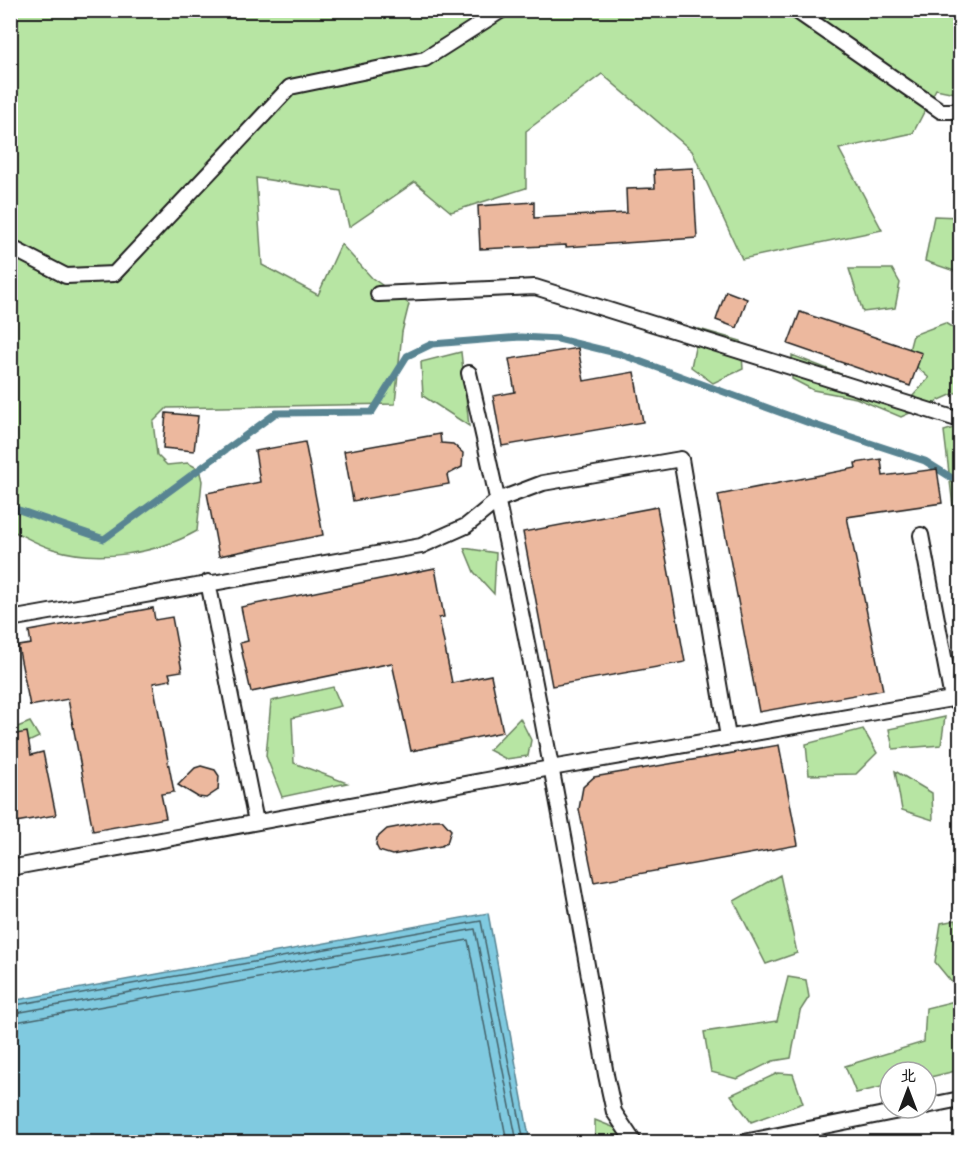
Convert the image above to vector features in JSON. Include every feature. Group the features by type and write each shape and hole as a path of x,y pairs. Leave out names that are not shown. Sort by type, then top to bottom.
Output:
{"lane":[{"path":"10,248 66,276 114,274 290,87 425,59 502,10"},
{"path":"795,10 941,111 960,111"},
{"path":"378,294 535,287 960,420"},
{"path":"469,373 498,500 551,768 606,1075 614,1112 634,1143"},
{"path":"10,619 208,582 421,546 466,526 498,500 543,483 681,459 728,737"},
{"path":"10,868 551,768 728,737 956,702 921,535"},
{"path":"208,582 256,822"},
{"path":"938,1104 960,1099"},
{"path":"744,1143 878,1115"}],"green space":[{"path":"11,11 960,11 960,94 936,89 913,133 839,149 882,230 742,259 692,151 602,74 526,131 526,188 451,212 415,182 349,227 341,191 256,178 262,265 318,295 341,244 372,278 409,304 402,332 395,404 167,408 153,422 157,455 167,465 188,463 199,469 202,481 197,531 164,545 127,554 89,555 47,547 11,530"},
{"path":"934,216 960,217 960,273 925,261"},
{"path":"849,269 892,269 900,283 895,308 863,312"},
{"path":"945,323 960,332 960,391 901,417 856,398 813,390 792,379 792,355 861,382 912,397 929,378 907,358 913,335"},
{"path":"699,329 741,341 743,369 713,383 691,367"},
{"path":"461,352 469,426 423,396 421,362"},
{"path":"960,426 960,514 953,506 944,431"},
{"path":"464,548 496,553 494,594 474,572"},
{"path":"333,687 341,706 292,718 294,763 347,783 282,797 266,756 271,701"},
{"path":"945,717 941,745 893,749 889,729"},
{"path":"520,718 531,740 528,756 506,759 489,750"},
{"path":"30,722 39,737 11,750 10,730"},
{"path":"863,729 877,753 856,774 809,775 806,744"},
{"path":"895,771 932,793 933,820 902,810"},
{"path":"780,875 797,953 766,964 734,901"},
{"path":"956,920 960,935 960,988 958,990 935,962 941,923"},
{"path":"788,977 806,980 809,997 800,1011 791,1058 773,1061 737,1079 711,1072 704,1032 777,1021"},
{"path":"959,1000 960,1070 938,1075 938,1060 878,1060 878,1088 856,1093 845,1066 924,1042 926,1008"},
{"path":"778,1073 793,1074 803,1103 751,1122 731,1095"},
{"path":"595,1120 638,1137 638,1142 595,1142"}],"water":[{"path":"488,913 530,1142 11,1142 11,1001"}],"building":[{"path":"693,168 697,238 566,247 566,245 480,249 478,206 534,202 534,218 627,213 626,189 655,188 654,170"},
{"path":"726,291 747,299 737,328 716,320"},
{"path":"800,312 922,353 910,386 788,344"},
{"path":"578,348 584,381 634,372 643,422 502,446 493,396 515,392 509,359"},
{"path":"166,413 198,416 194,451 163,448"},
{"path":"440,434 441,443 453,444 463,453 462,467 447,475 449,484 353,501 344,451"},
{"path":"305,442 323,535 219,556 207,493 260,482 255,451"},
{"path":"881,459 883,476 937,469 942,503 847,517 883,690 759,712 718,495 856,468 855,463"},
{"path":"657,507 685,662 552,686 523,532"},
{"path":"435,568 444,617 439,618 452,683 491,675 503,732 411,751 392,663 251,692 240,643 248,641 241,607"},
{"path":"153,608 155,620 172,617 182,671 169,673 171,680 153,683 174,792 161,794 166,818 93,831 68,699 30,706 18,646 31,644 29,631"},
{"path":"27,732 31,755 43,752 56,815 10,823 10,758 14,758 10,735"},
{"path":"779,745 798,845 594,882 579,809 583,787 594,777"},
{"path":"201,766 215,770 219,776 218,790 206,798 198,797 178,785 195,768"},
{"path":"442,820 451,830 447,843 441,846 392,855 379,851 376,845 377,838 387,829"}],"waterway":[{"path":"10,507 104,539 276,413 372,412 407,356 432,344 521,337 558,339 620,354 809,423 925,461 960,483"}]}
